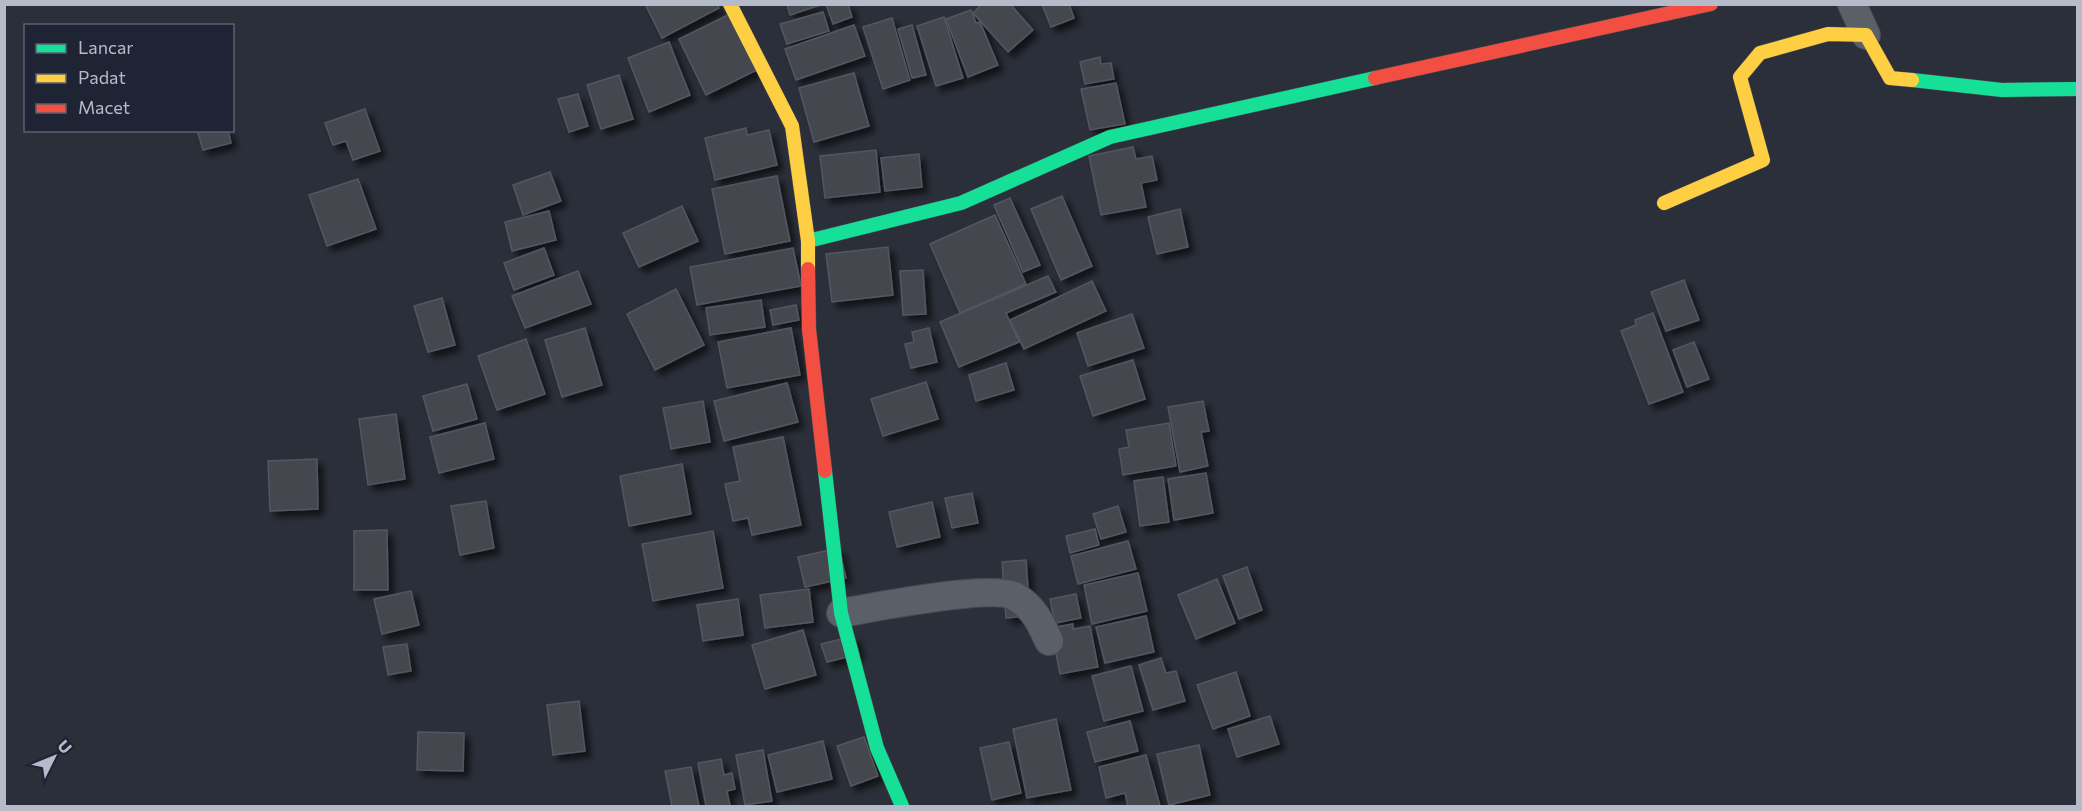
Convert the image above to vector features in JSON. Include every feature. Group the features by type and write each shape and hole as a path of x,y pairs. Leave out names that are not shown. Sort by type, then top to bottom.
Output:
{"street":[{"path":"730,4 792,126 808,241 809,329 841,613 877,748 902,807"},
{"path":"808,241 961,203 1110,137 1711,4"},
{"path":"1852,4 1890,78 2002,90 2078,89"},
{"path":"1664,203 1763,160 1740,77 1760,52 1827,34 1866,34"},
{"path":"841,613 980,592 1014,595 1036,613 1049,641"}],"building":[{"path":"645,4 717,4 719,8 662,38"},
{"path":"787,4 823,4 790,15"},
{"path":"826,4 848,4 852,17 833,24"},
{"path":"982,4 1010,4 1033,30 1008,52 973,13"},
{"path":"1042,4 1069,4 1074,18 1051,27"},
{"path":"971,10 976,23 980,22 998,65 968,77 946,19"},
{"path":"823,12 829,31 787,44 780,24"},
{"path":"730,14 757,70 706,95 679,39"},
{"path":"944,17 963,78 936,86 917,26"},
{"path":"892,18 910,80 883,89 863,27"},
{"path":"854,25 865,56 796,80 785,49"},
{"path":"912,25 926,75 912,78 898,29"},
{"path":"669,42 690,95 649,112 628,58"},
{"path":"1100,57 1101,64 1111,63 1114,79 1085,84 1080,62"},
{"path":"854,73 869,126 814,142 799,88"},
{"path":"619,75 633,119 601,129 587,85"},
{"path":"1116,83 1125,124 1090,130 1081,89"},
{"path":"578,94 588,126 569,132 558,99"},
{"path":"365,109 380,151 353,160 346,141 333,145 325,123"},
{"path":"746,128 747,135 769,130 777,165 715,180 705,138"},
{"path":"198,132 228,132 231,143 203,150"},
{"path":"1133,147 1136,159 1152,156 1157,180 1141,183 1146,207 1101,215 1089,156"},
{"path":"876,150 880,192 825,198 820,156"},
{"path":"919,154 922,187 885,191 881,158"},
{"path":"550,172 561,201 523,215 513,185"},
{"path":"777,176 790,241 725,254 712,189"},
{"path":"358,179 376,229 327,246 309,195"},
{"path":"1062,196 1092,266 1061,280 1031,209"},
{"path":"1010,198 1040,265 1023,272 994,205"},
{"path":"682,206 698,241 639,267 623,233"},
{"path":"1180,209 1188,247 1157,254 1148,217"},
{"path":"549,211 556,240 512,251 505,222"},
{"path":"995,215 1026,284 960,313 930,244"},
{"path":"888,247 893,295 832,302 826,254"},
{"path":"544,248 554,275 514,290 504,263"},
{"path":"793,248 801,286 697,305 690,267"},
{"path":"923,270 926,314 903,315 900,271"},
{"path":"578,271 591,304 525,328 512,296"},
{"path":"1048,276 1056,292 1006,313 1019,342 959,367 940,322"},
{"path":"1684,280 1699,320 1666,331 1651,292"},
{"path":"1092,281 1106,311 1024,349 1010,320"},
{"path":"676,289 704,345 655,370 627,314"},
{"path":"442,298 455,345 428,352 414,306"},
{"path":"761,300 765,327 710,335 706,308"},
{"path":"796,305 799,320 773,325 770,310"},
{"path":"1653,313 1683,392 1649,404 1621,331 1636,325 1635,320"},
{"path":"1132,314 1144,348 1088,366 1077,333"},
{"path":"585,328 602,385 562,397 545,340"},
{"path":"791,328 800,375 727,388 718,342"},
{"path":"929,328 937,362 911,368 905,344 914,342 912,332"},
{"path":"526,339 545,394 497,410 478,356"},
{"path":"1694,342 1709,379 1687,387 1673,350"},
{"path":"1133,360 1145,399 1093,416 1080,376"},
{"path":"1006,363 1014,390 976,401 969,375"},
{"path":"926,382 938,419 883,436 871,399"},
{"path":"787,383 798,422 724,441 714,401"},
{"path":"467,384 477,419 433,431 423,396"},
{"path":"703,401 710,442 671,449 663,408"},
{"path":"1203,401 1209,431 1201,432 1208,466 1180,472 1168,407"},
{"path":"396,414 405,479 368,485 359,419"},
{"path":"485,423 494,459 439,473 430,437"},
{"path":"1169,423 1176,466 1123,475 1119,449 1129,447 1126,430"},
{"path":"783,437 801,525 752,535 748,518 733,521 725,484 740,481 733,447"},
{"path":"317,459 318,509 270,511 268,461"},
{"path":"682,464 691,514 629,526 620,476"},
{"path":"1206,473 1213,513 1174,520 1168,479"},
{"path":"1163,477 1169,522 1140,526 1134,481"},
{"path":"972,493 978,523 952,528 945,498"},
{"path":"486,501 494,548 460,555 451,506"},
{"path":"932,502 940,537 897,547 889,512"},
{"path":"1118,506 1126,532 1101,539 1093,514"},
{"path":"1095,529 1099,545 1070,553 1066,536"},
{"path":"387,530 388,590 354,590 354,531"},
{"path":"713,531 723,588 653,601 642,544"},
{"path":"1128,541 1136,569 1078,584 1071,556"},
{"path":"839,548 846,578 805,587 798,557"},
{"path":"1026,560 1030,616 1006,618 1002,562"},
{"path":"1247,567 1262,610 1239,619 1223,576"},
{"path":"1138,573 1147,611 1092,624 1084,585"},
{"path":"1217,579 1235,623 1196,639 1178,595"},
{"path":"809,589 813,622 765,628 760,595"},
{"path":"411,591 419,625 382,634 374,599"},
{"path":"1076,594 1081,618 1055,623 1050,599"},
{"path":"738,599 743,635 703,641 697,605"},
{"path":"1146,616 1154,652 1105,663 1096,627"},
{"path":"1073,624 1073,629 1090,626 1098,667 1060,674 1051,628"},
{"path":"803,630 816,675 765,689 752,645"},
{"path":"854,636 859,654 827,662 821,644"},
{"path":"407,644 411,671 388,675 383,647"},
{"path":"1161,658 1166,673 1176,671 1185,701 1153,710 1139,665"},
{"path":"1131,666 1143,711 1104,721 1092,676"},
{"path":"1236,672 1250,716 1213,729 1197,685"},
{"path":"579,701 585,751 553,755 547,705"},
{"path":"1270,716 1279,744 1237,757 1228,729"},
{"path":"1056,719 1071,790 1027,798 1013,729"},
{"path":"1130,721 1138,751 1095,762 1087,732"},
{"path":"418,732 464,733 463,771 417,770"},
{"path":"864,737 878,776 851,786 837,746"},
{"path":"823,741 832,779 777,792 768,755"},
{"path":"1009,742 1021,793 992,800 980,748"},
{"path":"1199,745 1210,795 1169,805 1157,754"},
{"path":"763,750 772,801 745,805 736,755"},
{"path":"1146,755 1160,806 1128,806 1125,793 1106,798 1099,767"},
{"path":"721,759 724,775 732,773 735,789 727,791 730,806 706,806 698,763"},
{"path":"691,767 699,806 672,806 665,771"}],"traffic: fast":[{"path":"808,241 961,203 1110,137 1375,78"},
{"path":"1912,80 2002,90 2078,89"},
{"path":"825,471 841,613 877,748 902,806"}],"traffic: slow":[{"path":"730,4 792,126 808,241 808,269"},
{"path":"1664,203 1763,160 1740,77 1760,53 1828,34 1866,35 1890,78 1912,80"}],"traffic: jam":[{"path":"1375,78 1711,4"},
{"path":"808,269 809,329 825,471"}]}
